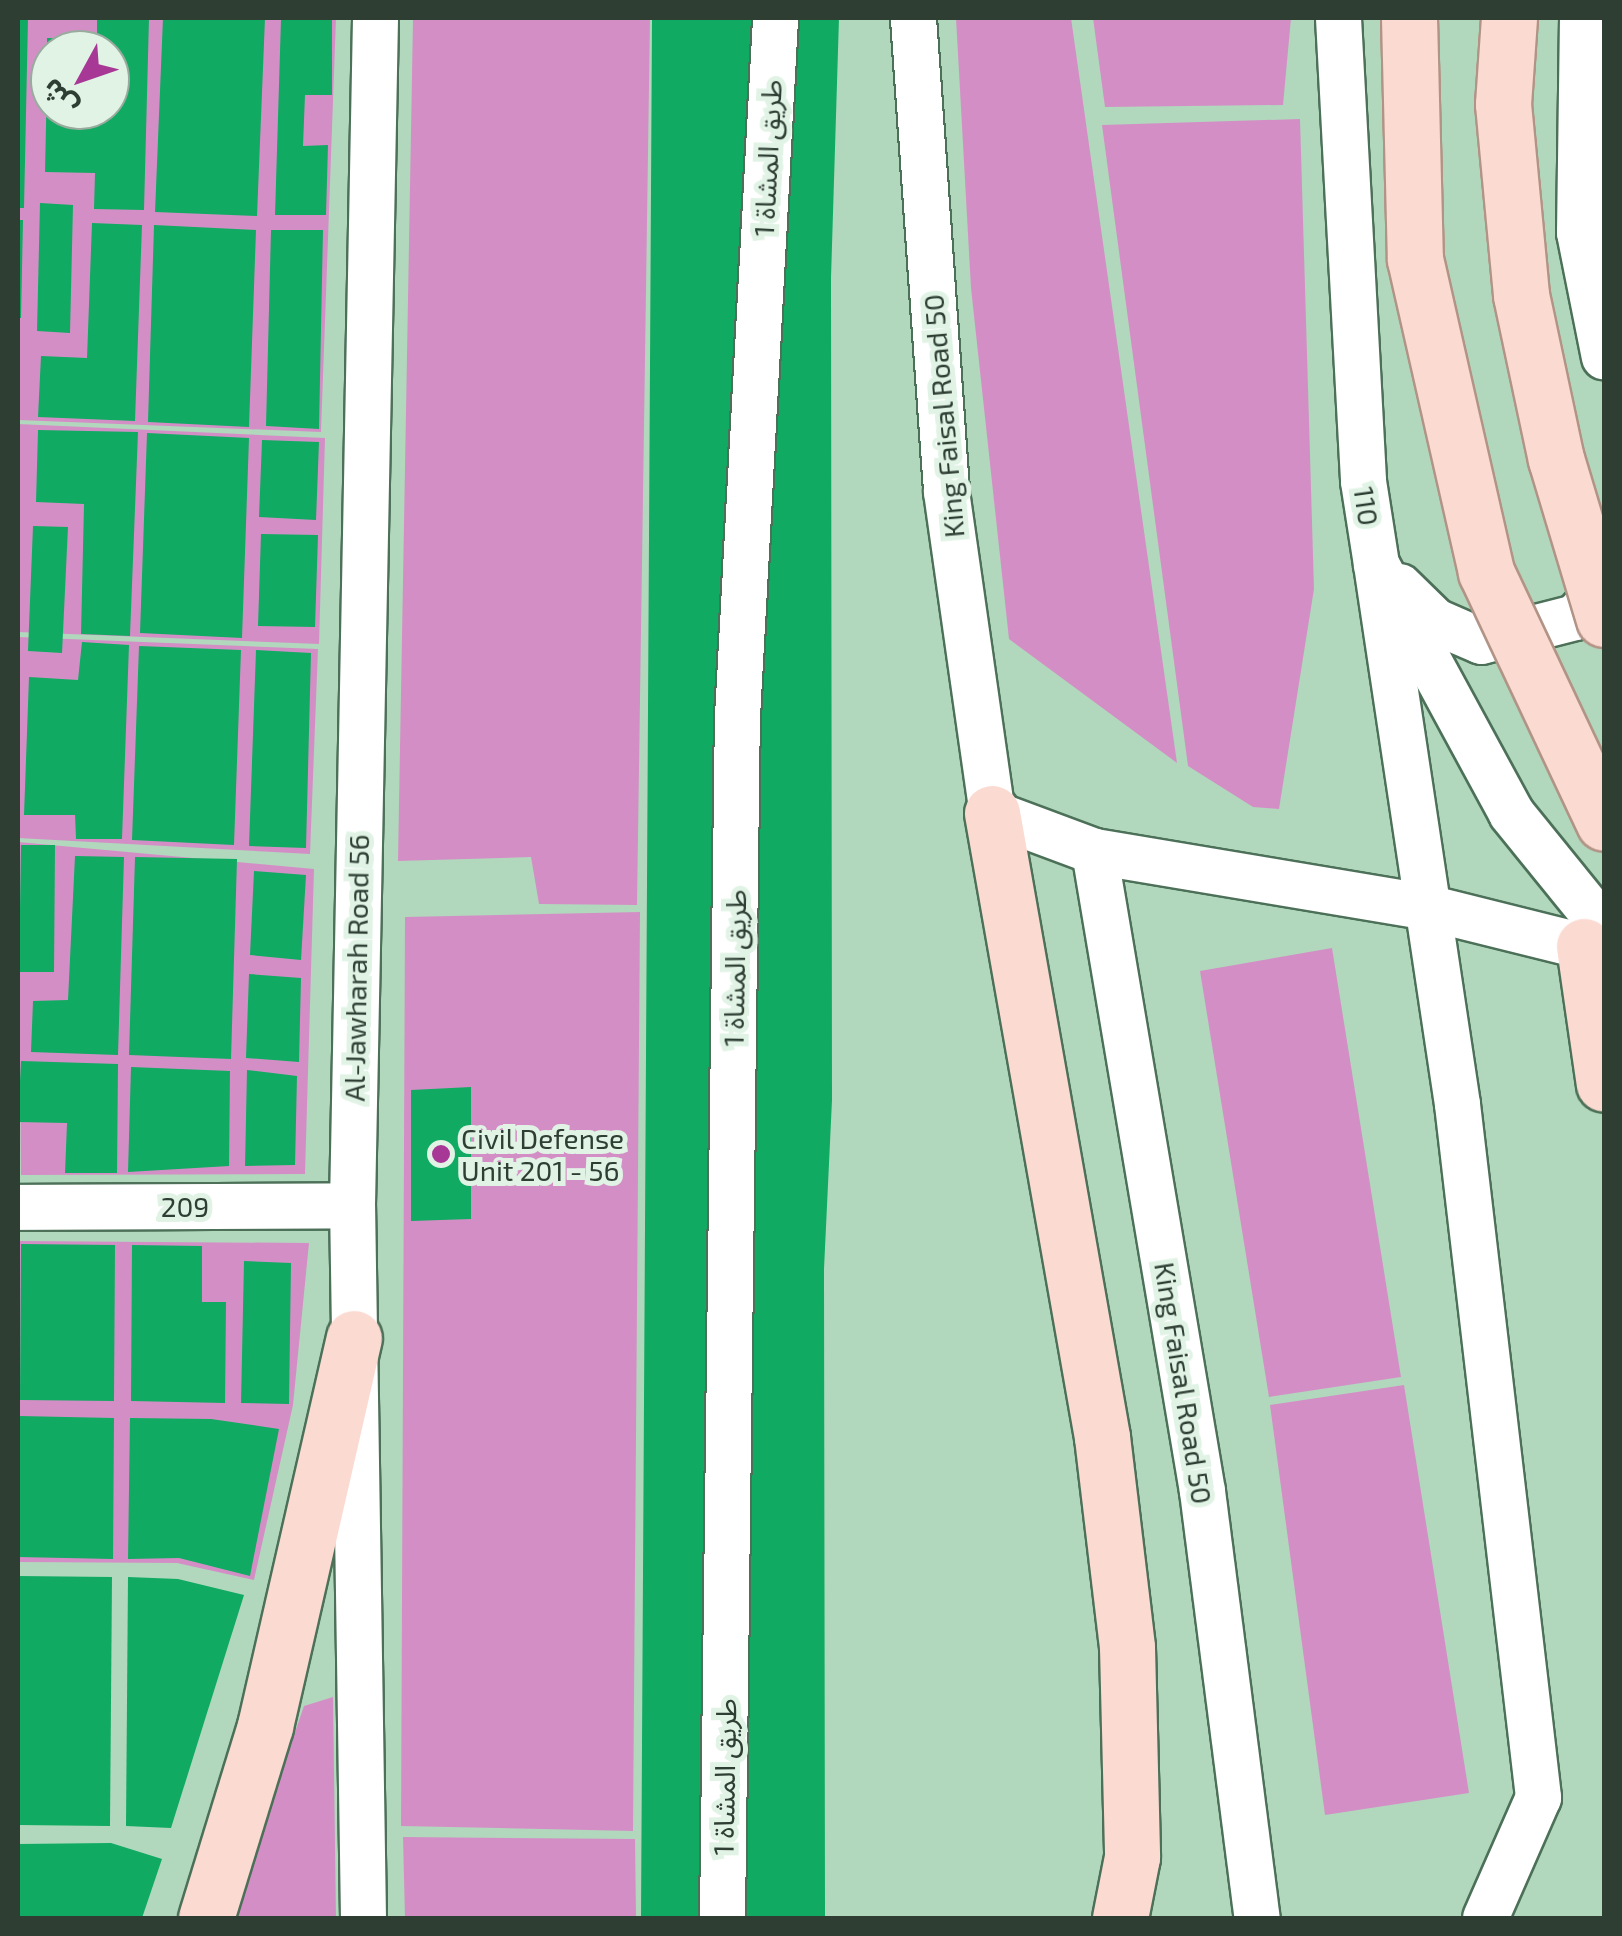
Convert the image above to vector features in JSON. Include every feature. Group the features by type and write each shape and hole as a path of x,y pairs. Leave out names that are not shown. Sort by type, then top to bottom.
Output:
{"main road":[{"path":"1409,18 1415,258 1486,572 1604,822"},
{"path":"1509,18 1503,104 1521,295 1556,459 1604,620"},
{"path":"992,813 1102,1437 1127,1647 1132,1857 1120,1918"},
{"path":"1598,942 1604,1084"},
{"path":"206,1918 265,1726 354,1338"}],"street":[{"name":"Al-Jawharah Road 56","path":"363,1918 352,1205 375,18"},
{"name":"طريق المشاة 1","path":"722,1918 737,716 774,18"},
{"name":"King Faisal Road 50","path":"913,18 946,491 992,813"},
{"name":"110","path":"1338,18 1363,481 1376,564 1512,813 1598,942"},
{"path":"1582,18 1579,232 1604,357"},
{"path":"1376,564 1435,621 1481,641 1575,617 1604,584"},
{"path":"1376,564 1458,1104 1538,1797 1486,1918"},
{"path":"992,813 1094,851 1427,907 1598,942"},
{"name":"King Faisal Road 50","path":"1094,851 1202,1491 1257,1918"},
{"name":"209","path":"18,1208 352,1205"}],"shaded area":[{"path":"18,18 336,18 321,432 18,420"},
{"path":"413,18 650,18 637,905 539,904 531,857 398,861"},
{"path":"956,18 1071,18 1177,763 1009,639 971,288"},
{"path":"1093,18 1291,18 1283,105 1105,107"},
{"path":"1300,119 1314,589 1279,809 1253,807 1188,766 1102,125"},
{"path":"18,424 325,438 319,644 18,632"},
{"path":"18,637 318,649 310,854 18,838"},
{"path":"18,842 314,869 305,1174 21,1175"},
{"path":"640,912 633,1831 401,1826 405,917"},
{"path":"1332,948 1401,1377 1269,1397 1200,971"},
{"path":"18,1241 309,1243 293,1405 254,1580 177,1563 18,1562"},
{"path":"1404,1385 1469,1793 1325,1815 1270,1405"},
{"path":"333,1697 336,1918 231,1918 304,1706"},
{"path":"403,1837 635,1839 636,1918 405,1918"}],"building":[{"path":"18,18 28,18 24,208 18,208"},
{"path":"97,18 149,18 144,210 94,209 95,173 45,172 46,130 130,130 130,30 97,30"},
{"path":"163,18 265,18 257,216 155,212"},
{"path":"652,18 839,18 831,278 832,1100 824,1269 825,1918 641,1918"},
{"path":"281,19 332,19 332,95 305,95 303,146 328,145 326,215 275,215"},
{"path":"40,203 73,205 70,333 37,331"},
{"path":"18,220 23,220 21,318 18,318"},
{"path":"92,223 142,225 135,421 38,417 41,356 87,358"},
{"path":"154,225 256,230 249,427 148,422"},
{"path":"271,230 323,230 319,429 266,426"},
{"path":"38,430 138,432 130,636 81,634 84,504 36,502"},
{"path":"147,433 249,438 242,638 140,633"},
{"path":"262,440 319,442 316,520 259,517"},
{"path":"33,526 68,527 62,653 28,651"},
{"path":"261,534 318,535 315,627 258,626"},
{"path":"82,642 129,645 122,839 76,839 75,815 24,815 29,677 78,680"},
{"path":"139,646 241,650 234,845 132,840"},
{"path":"256,650 311,653 306,848 249,846"},
{"path":"21,845 55,845 54,972 19,972"},
{"path":"75,856 124,857 118,1055 31,1052 33,1001 68,1000"},
{"path":"135,857 237,859 231,1059 129,1055"},
{"path":"254,871 306,875 301,960 250,955"},
{"path":"249,974 301,978 299,1062 246,1058"},
{"path":"21,1061 118,1064 117,1173 65,1173 67,1123 18,1122"},
{"path":"131,1067 230,1071 229,1166 128,1172"},
{"path":"247,1070 297,1076 295,1165 245,1166"},
{"name":"Civil Defense Unit 201 - 56","path":"471,1087 471,1219 411,1221 411,1090"},
{"path":"21,1244 115,1245 114,1401 20,1400"},
{"path":"132,1245 202,1246 202,1302 226,1302 225,1403 131,1401"},
{"path":"244,1261 291,1263 289,1404 241,1403"},
{"path":"19,1416 114,1418 113,1559 18,1557"},
{"path":"130,1418 211,1419 279,1429 250,1576 179,1558 128,1559"},
{"path":"18,1576 112,1577 110,1826 18,1825"},
{"path":"128,1577 178,1579 244,1595 171,1828 126,1826"},
{"path":"111,1843 162,1859 142,1918 18,1918 18,1844"}],"place":[{"name":"Civil Defense Unit 201 - 56","path":"441,1154"}]}
